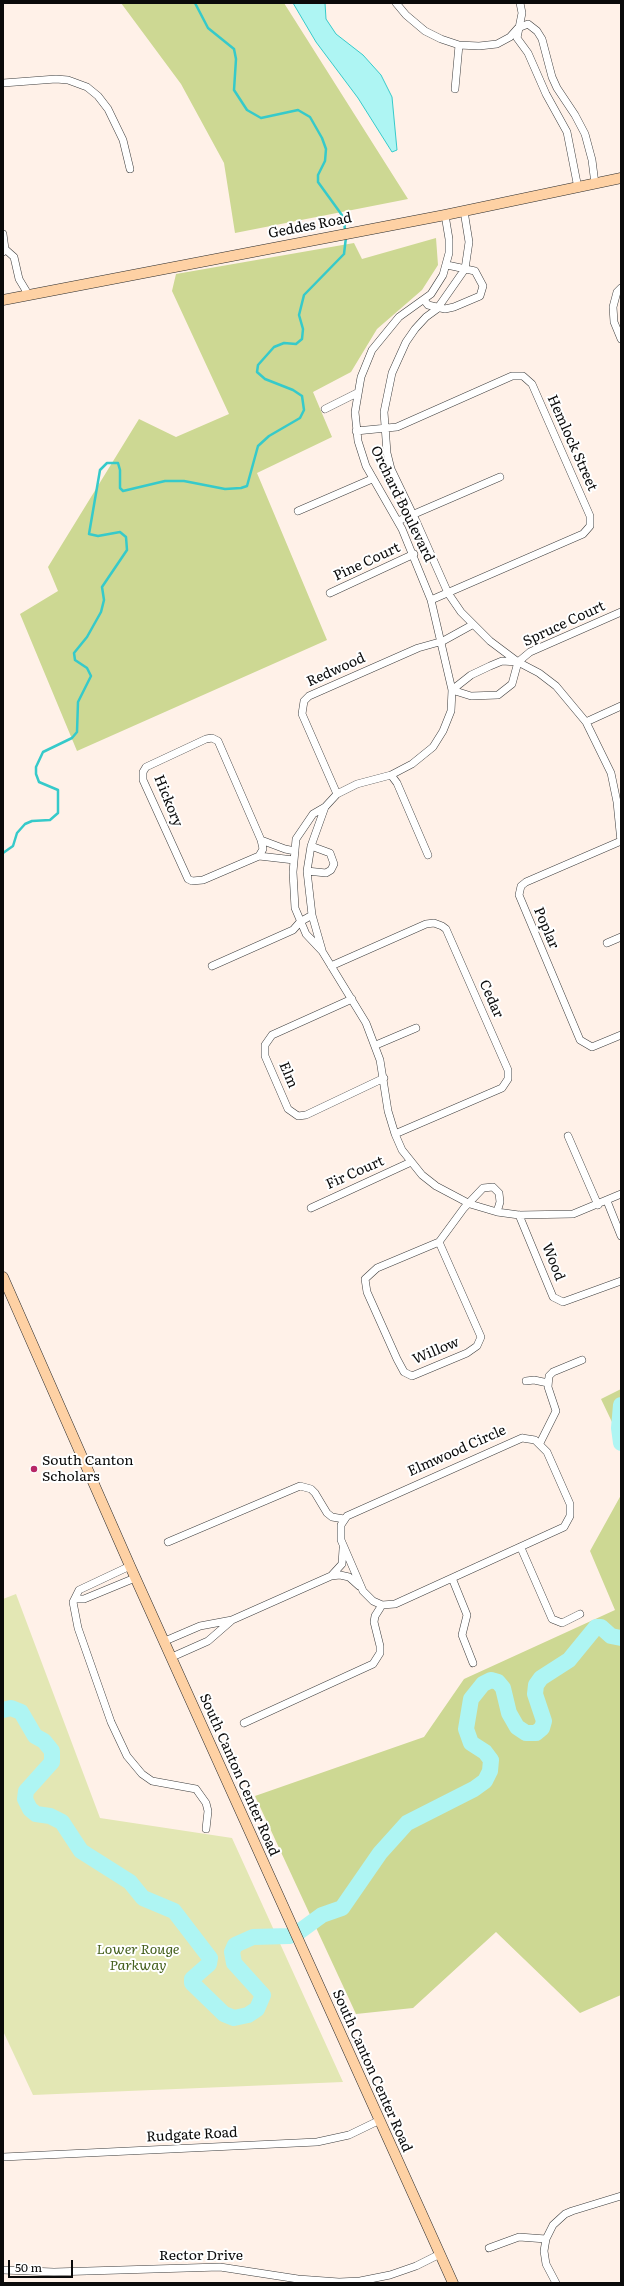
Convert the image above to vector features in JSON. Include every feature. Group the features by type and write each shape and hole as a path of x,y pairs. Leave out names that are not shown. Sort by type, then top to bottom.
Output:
{"main road":[{"name":"Geddes Road","path":"3,300 444,215 621,178"},
{"name":"South Canton Center Road","path":"3,1277 135,1578 165,1641 378,2121 453,2283"}],"street":[{"path":"396,3 406,15 425,31 441,40 459,45 479,46 497,44 510,38 518,28 528,24 540,34 557,88 575,114 585,134 592,160 595,184"},
{"path":"520,3 522,13 517,38 528,53 546,94 567,132 578,188"},
{"path":"455,89 459,45"},
{"path":"3,83 56,78 68,80 87,87 98,96 108,109 123,140 130,169"},
{"name":"Orchard Boulevard","path":"464,211 470,242 465,269 437,309 426,317 416,329 397,359 386,393 384,428 391,469 448,593 472,625 518,662 539,673 556,686 586,722 611,773 619,801 621,841"},
{"name":"Orchard Boulevard","path":"444,215 449,239 447,265 438,285 424,300 399,317 378,341 365,363 357,392 356,431 362,456 372,479 398,521 414,554 431,600 443,641 452,690 449,719 433,747 412,764 391,775 357,784 337,794 325,807 313,814 305,823 296,839 292,894 300,922 306,934 322,951 352,999 376,1045 384,1078 388,1111 395,1134 411,1162 436,1186 470,1204 497,1212 519,1215 573,1214 598,1205 621,1194"},
{"path":"3,234 4,250 14,257 19,279 28,294"},
{"path":"424,300 428,306 437,309 454,307 480,296 483,286 475,271 447,265"},
{"path":"621,288 617,292 613,307 614,322 621,339"},
{"name":"Hemlock Street","path":"356,431 397,427 512,376 523,376 532,384 590,516 590,526 583,534 431,600"},
{"path":"325,409 357,392"},
{"path":"398,521 500,477"},
{"path":"298,511 372,479"},
{"name":"Pine Court","path":"330,593 414,554"},
{"name":"Spruce Court","path":"518,662 530,652 621,612"},
{"name":"Redwood","path":"337,794 302,714 304,701 309,696 418,648 443,641 472,625"},
{"path":"502,662 518,662 512,684 498,695 471,696 452,690 471,675 490,666 502,662"},
{"path":"586,722 621,706"},
{"name":"Hickory","path":"262,840 218,740 212,738 206,739 146,767 143,772 143,780 188,879 192,881 203,880 259,856 294,855"},
{"path":"391,775 397,783 428,855"},
{"name":"Orchard Boulevard","path":"322,951 312,915 307,871 308,856 325,807"},
{"path":"259,856 263,849 262,840 286,849 294,855 308,856"},
{"name":"Poplar","path":"621,841 526,882 521,886 519,895 583,1043 592,1047 621,1036"},
{"path":"307,871 326,873 331,870 334,864 330,853 312,846"},
{"path":"212,966 293,930 300,922 312,915"},
{"name":"Cedar","path":"331,966 426,924 434,923 442,926 446,929 508,1070 508,1079 502,1088 395,1134"},
{"path":"607,943 621,938"},
{"name":"Elm","path":"352,999 272,1035 265,1044 265,1056 288,1109 298,1116 306,1115 384,1078"},
{"path":"376,1045 416,1028"},
{"path":"568,1136 598,1205"},
{"name":"Fir Court","path":"311,1208 411,1162"},
{"path":"439,1242 464,1208 470,1204 483,1188 493,1187 499,1193 500,1202 497,1212"},
{"path":"607,1201 621,1236"},
{"name":"Wood","path":"519,1215 553,1297 563,1302 621,1281"},
{"name":"Willow","path":"439,1242 480,1337 477,1346 467,1353 412,1376 404,1372 397,1359 367,1292 365,1279 377,1268 439,1242"},
{"path":"165,1641 200,1626 232,1620 332,1576 340,1575 348,1577 373,1602 382,1605 395,1604 559,1531 568,1522 570,1516 570,1504 547,1452 540,1443 556,1411 548,1383 553,1372 582,1360"},
{"path":"526,1381 534,1380 548,1383"},
{"name":"Elmwood Circle","path":"344,1519 353,1512 516,1439 529,1438 540,1443"},
{"path":"168,1542 300,1486 311,1489 332,1518 344,1519 340,1533 343,1547 363,1591"},
{"path":"332,1576 342,1564 343,1547"},
{"path":"521,1548 552,1619 562,1623 580,1614"},
{"path":"130,1566 79,1590 75,1599 78,1628 88,1661 111,1722 127,1756 138,1770 152,1781 196,1789 206,1802 208,1811 206,1829"},
{"path":"75,1599 84,1599 135,1578"},
{"path":"452,1578 467,1615 462,1635 473,1663"},
{"path":"244,1723 373,1664 380,1653 380,1646 374,1622 375,1616 382,1605"},
{"path":"172,1657 208,1641 232,1620"},
{"name":"Rudgate Road","path":"3,2157 317,2142 349,2134 378,2121"},
{"path":"556,2283 545,2258 546,2238 553,2225 565,2214 621,2196"},
{"path":"489,2248 519,2237 546,2238"},
{"name":"Rector Drive","path":"3,2270 54,2272 220,2266 320,2282 360,2282 416,2266 440,2254"}],"green space":[{"path":"121,3 284,3 408,199 235,233 224,163 181,84"},
{"path":"436,238 438,265 422,290 377,329 351,372 313,392 332,437 257,473 327,640 77,751 20,614 58,591 48,567 139,419 176,437 229,414 172,291 176,274 354,243 362,259"},
{"path":"621,1389 621,1441 601,1399"},
{"path":"621,1495 621,1995 580,2013 496,1932 413,2008 356,2014 255,1796 424,1737 464,1679 615,1610 590,1551"},
{"name":"Lower Rouge Parkway","path":"16,1594 100,1818 232,1838 343,2082 33,2095 3,2031 3,1599"}],"water":[{"path":"293,3 325,3 326,19 336,34 363,55 381,75 392,97 397,150 392,152 358,98 316,42"}],"waterway":[{"path":"195,3 208,28 234,49 236,59 234,90 247,110 261,118 298,110 310,117 322,138 326,149 325,161 318,175 318,182 344,218 345,232"},
{"path":"3,853 13,846 17,833 25,824 32,821 50,820 58,813 58,790 39,782 36,774 36,767 43,752 72,738 77,732 78,702 91,676 87,668 75,660 74,653 87,637 101,612 104,600 102,587 127,550 126,537 120,532 98,536 89,534 100,470 107,463 118,463 120,470 120,488 123,491 165,481 184,481 225,489 247,486 258,446 269,436 300,418 304,410 302,396 293,390 265,379 257,372 258,365 274,347 284,343 296,344 302,339 303,329 299,315 304,295 344,254 346,237"},
{"path":"621,1405 619,1428 621,1443"},
{"path":"3,1710 11,1708 21,1712 35,1736 44,1741 52,1751 52,1762 26,1791 25,1799 30,1809 36,1814 50,1816 62,1822 81,1851 130,1882 143,1898 174,1911 210,1958 209,1964 192,1979 192,1983 224,2014 234,2018 248,2015 257,2009 263,1995 234,1963 232,1952 235,1945 253,1937 289,1936 296,1934 322,1915 342,1908 380,1853 407,1823 474,1789 485,1781 490,1771 491,1760 485,1752 471,1743 466,1729 471,1699 483,1684 491,1680 498,1682 503,1688 509,1713 517,1727 526,1733 536,1733 542,1728 544,1721 535,1694 536,1685 541,1678 569,1660 596,1627 601,1627 611,1636 621,1638"}],"place":[{"name":"South Canton Scholars","path":"34,1469"}]}
